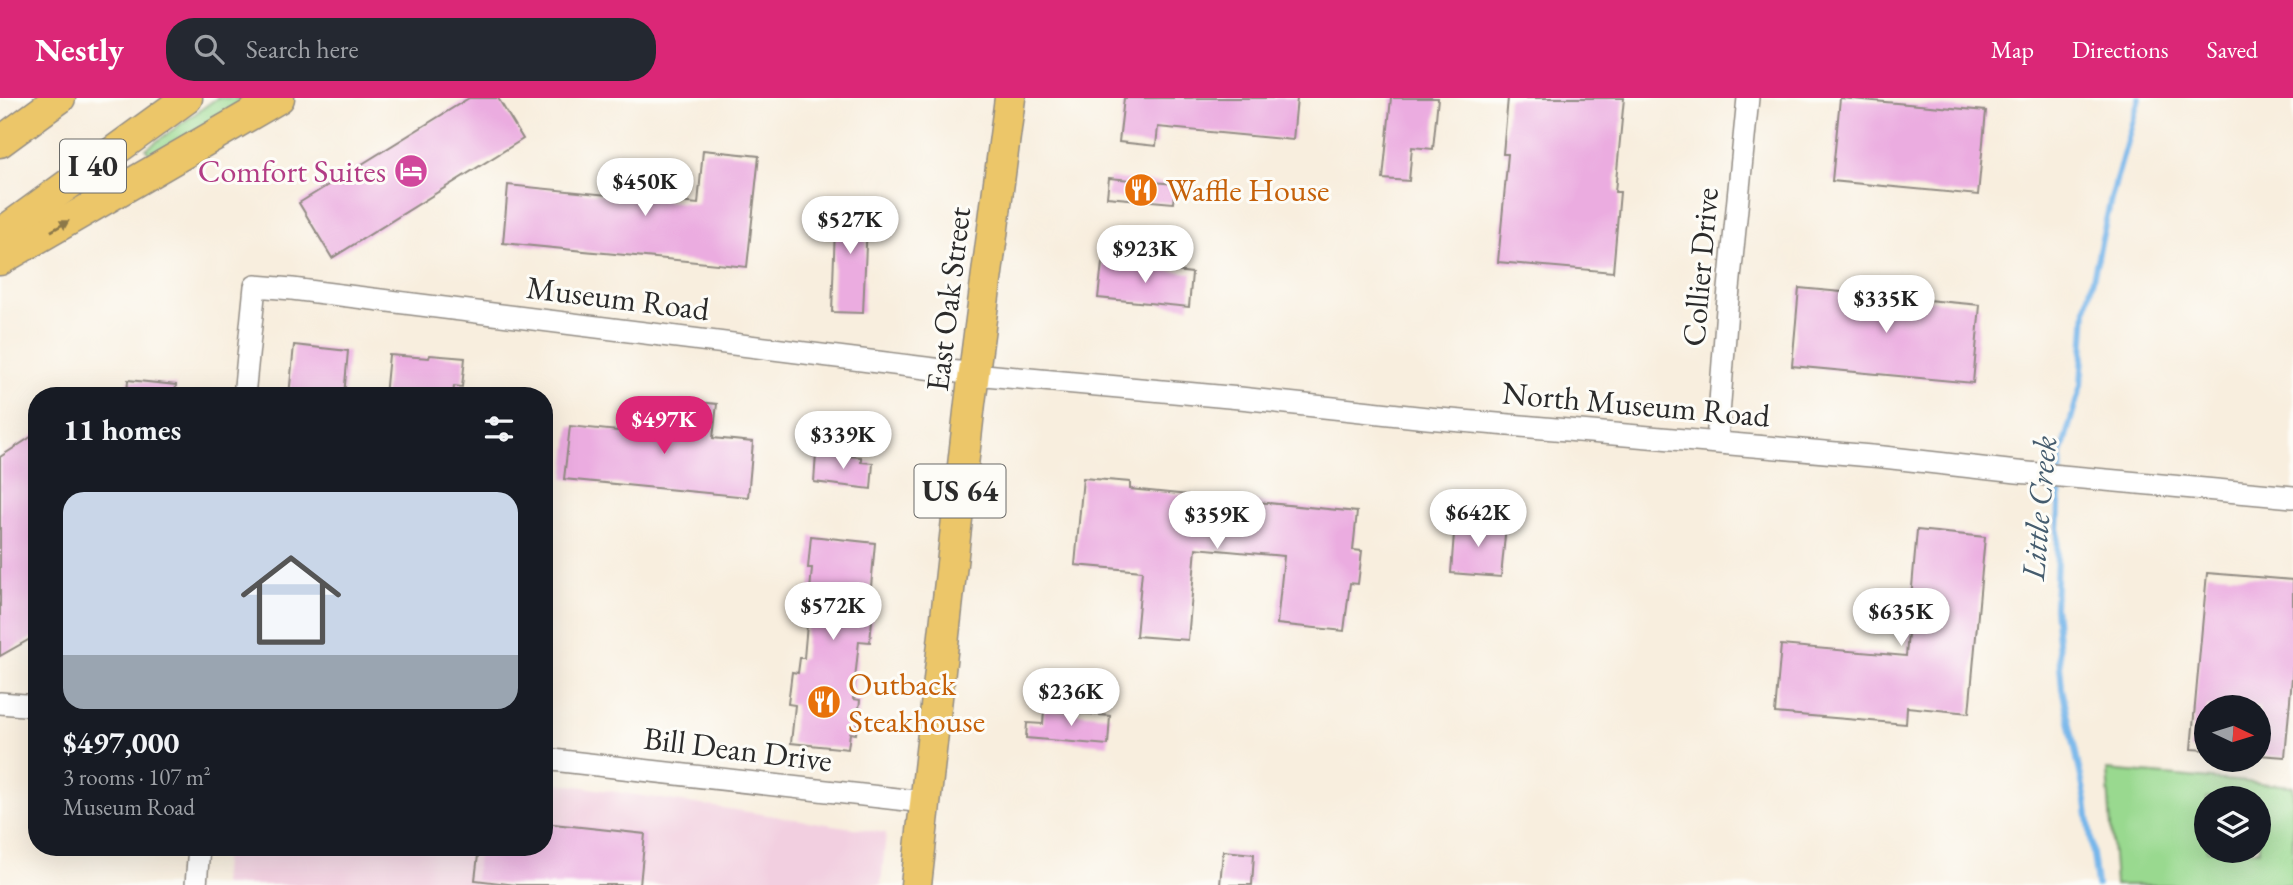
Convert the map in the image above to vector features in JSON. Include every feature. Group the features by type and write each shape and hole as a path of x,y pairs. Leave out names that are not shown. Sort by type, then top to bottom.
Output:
{"highway":[{"name":"I 40","path":"0,142 60,98"},
{"name":"I 40","path":"0,234 187,98"},
{"path":"0,260 279,98"},
{"name":"East Oak Street","path":"916,885 974,374 1010,98"}],"street":[{"name":"Collier Drive","path":"1717,442 1748,98"},
{"name":"Museum Road","path":"245,387 255,286 974,374"},
{"name":"North Museum Road","path":"974,374 2293,497"},
{"path":"0,703 28,705"},
{"name":"Bill Dean Drive","path":"553,760 924,802"},
{"path":"195,885 198,856"}],"shaded area":[{"path":"553,782 886,833 881,885 222,885 224,856 553,856"}],"green space":[{"path":"217,98 254,98 152,159 146,149"},
{"path":"2107,770 2293,786 2293,885 2115,885"}],"building":[{"name":"Comfort Suites","path":"469,98 498,98 523,139 332,258 299,203"},
{"path":"1124,98 1297,98 1293,140 1158,127 1156,146 1119,142"},
{"path":"1391,98 1438,98 1433,149 1412,147 1409,181 1383,179"},
{"path":"1508,98 1624,98 1615,192 1620,192 1613,272 1498,262 1508,154 1503,154"},
{"path":"1840,98 1986,111 1978,195 1832,181"},
{"path":"703,150 759,156 747,267 503,243 508,185 698,204"},
{"name":"Waffle House","path":"1109,178 1175,184 1173,203 1107,197"},
{"path":"836,199 868,200 863,313 832,312"},
{"path":"1102,263 1192,273 1189,307 1098,298"},
{"path":"1799,288 1980,305 1973,383 1792,366"},
{"path":"294,345 348,351 345,387 290,387"},
{"path":"389,355 465,358 462,387 386,387"},
{"path":"128,380 176,385 176,387 128,387"},
{"path":"680,400 717,404 713,438 753,442 748,497 564,479 570,426 676,437"},
{"path":"28,439 28,640 0,656 0,457"},
{"path":"816,454 861,457 861,462 873,463 871,489 814,482"},
{"path":"1083,478 1130,482 1130,489 1357,512 1353,550 1362,551 1358,584 1350,583 1344,631 1277,624 1284,556 1196,548 1188,640 1136,636 1142,571 1075,565"},
{"path":"1455,520 1506,525 1501,577 1451,573"},
{"path":"1917,530 1985,537 1969,713 1907,707 1906,724 1775,713 1781,645 1906,656"},
{"path":"811,536 875,543 870,598 874,598 870,642 859,641 853,699 860,700 856,734 850,733 848,749 791,743 795,705 788,704 792,672 798,673 800,658 804,658 812,568 808,568"},
{"path":"2207,573 2293,580 2293,666 2285,757 2272,756 2272,695 2196,695"},
{"path":"1044,710 1110,716 1108,745 1026,738 1027,723 1043,724"},
{"path":"2194,716 2194,749 2191,749"},
{"path":"553,824 645,834 640,885 516,885 475,880 478,856 553,856"},
{"path":"1223,851 1254,854 1252,885 1220,885"}],"waterway":[{"name":"Little Creek","path":"2097,885 2086,801 2062,688 2055,607 2061,454 2081,385 2086,309 2111,199 2139,98"}],"place":[{"name":"Comfort Suites","path":"411,171"},
{"name":"Waffle House","path":"1141,190"},
{"name":"Outback Steakhouse","path":"824,702"}]}
